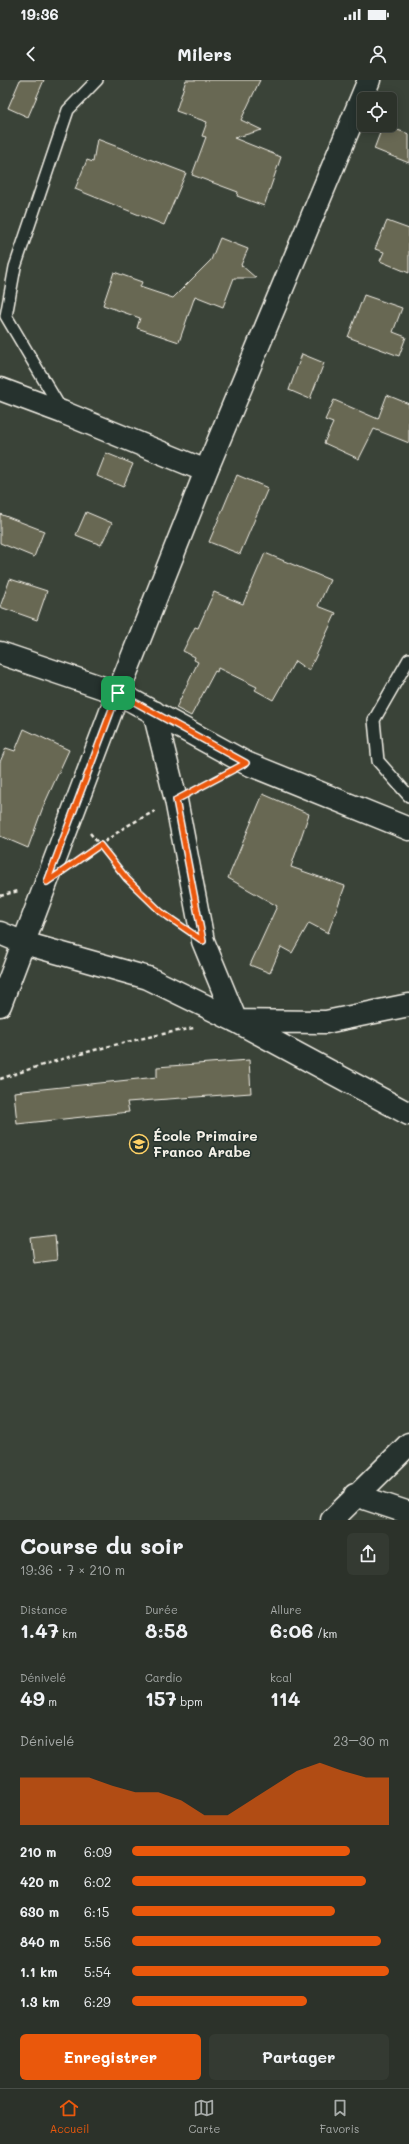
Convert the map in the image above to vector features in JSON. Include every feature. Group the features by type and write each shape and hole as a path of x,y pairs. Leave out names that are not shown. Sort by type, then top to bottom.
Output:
{"street":[{"path":"0,1005 118,693 206,471 369,80"},
{"path":"0,389 62,412 206,471"},
{"path":"0,653 118,693 246,763 409,829"},
{"path":"154,712 176,800 203,941 236,1021"},
{"path":"0,933 24,943 148,978 236,1021 409,1114"},
{"path":"236,1021 326,1022 409,1005"},
{"path":"332,1520 355,1495 409,1444"},
{"path":"355,1495 409,1515"},
{"path":"384,1520 409,1515"}],"lane":[{"path":"62,412 6,316 15,267 68,110 97,80"},
{"path":"409,659 374,720 378,762 409,796"}],"path":[{"path":"76,862 125,827 246,763"},
{"path":"73,812 127,879 161,912 203,941"},
{"path":"0,896 47,882"},
{"path":"0,1079 66,1057 145,1037 198,1027"}],"building":[{"path":"20,80 44,80 28,117 8,108"},
{"path":"186,80 260,80 241,120 262,130 234,138 281,157 264,206 237,196 238,192 192,175 206,137 202,136 207,122 176,111"},
{"path":"397,130 409,134 409,163 374,149 380,132 397,132"},
{"path":"97,139 186,173 164,225 75,189 87,160 93,162"},
{"path":"387,221 409,229 409,273 380,261 384,252 375,249"},
{"path":"220,238 248,249 241,265 256,278 234,278 223,307 195,296 179,342 137,328 140,318 103,305 114,272 142,282 140,287 173,298 211,260"},
{"path":"364,295 402,308 393,332 406,337 399,356 348,337"},
{"path":"302,354 324,363 310,399 289,390"},
{"path":"387,395 409,404 409,443 374,429 359,459 324,443 333,423 325,420 334,400 378,419"},
{"path":"106,453 133,464 123,487 97,476"},
{"path":"237,475 268,488 240,554 209,542"},
{"path":"86,512 112,523 101,545 76,535"},
{"path":"0,514 44,531 34,557 0,543"},
{"path":"265,553 330,580 318,606 336,613 309,671 295,661 273,700 255,690 257,687 218,668 191,716 176,708 198,662 194,660 195,657 183,651 195,627 198,628 214,592 243,604"},
{"path":"10,579 47,591 37,620 0,607"},
{"path":"24,729 69,750 43,807 28,848 0,836 0,762 6,748 15,751"},
{"path":"263,794 309,814 291,867 345,886 328,933 309,923 292,953 281,947 270,973 250,965 277,906 228,878"},
{"path":"249,1060 251,1093 127,1102 129,1112 17,1124 14,1092 157,1077 157,1067"},
{"path":"55,1235 57,1260 34,1263 31,1238"}],"place":[{"name":"École Primaire Franco Arabe","path":"139,1144"}],"route":[{"path":"118,693 246,763 176,800 203,941 161,912 127,879 100,845 47,882 118,693"}]}
